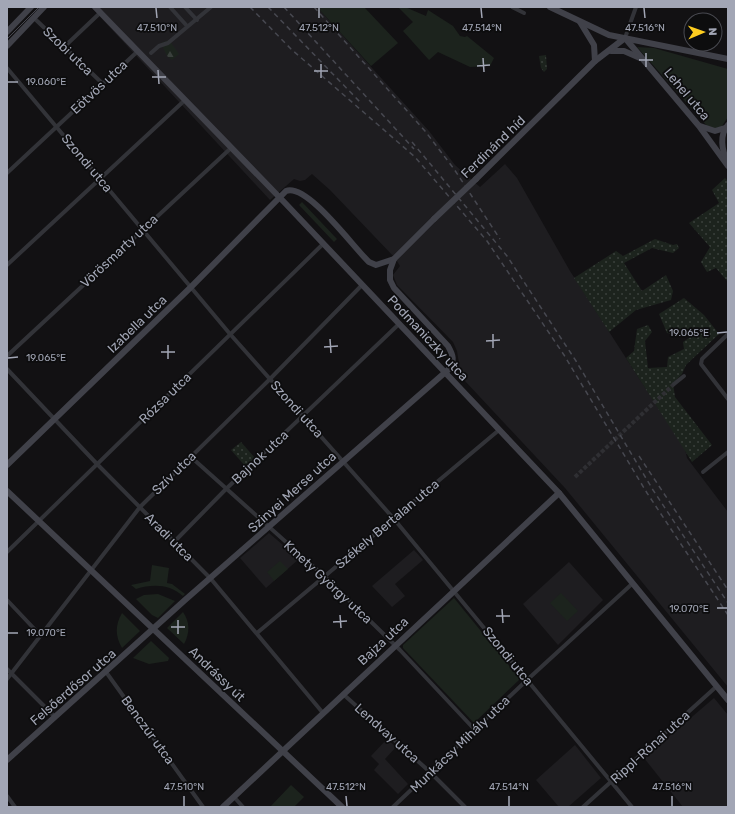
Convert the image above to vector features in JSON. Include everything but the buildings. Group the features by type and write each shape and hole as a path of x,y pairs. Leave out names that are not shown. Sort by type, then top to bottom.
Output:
{"street":[{"path":"7,32 31,7"},
{"path":"7,46 44,7"},
{"name":"Podmaniczky utca","path":"95,7 445,372 558,493 728,700"},
{"path":"170,7 187,26"},
{"path":"185,7 197,20"},
{"path":"151,53 159,46 168,43 211,7"},
{"path":"512,7 524,13"},
{"path":"550,7 606,34 728,59"},
{"path":"625,38 636,7"},
{"path":"64,47 100,12"},
{"name":"Szobi utca","path":"34,18 102,83"},
{"path":"580,22 594,45 594,61"},
{"name":"Ferdinánd híd","path":"394,259 594,61 625,38"},
{"name":"Lehel utca","path":"625,38 699,126 728,166"},
{"name":"Eötvös utca","path":"7,173 138,51"},
{"path":"608,52 624,51 643,60"},
{"name":"Szondi utca","path":"7,68 230,334 305,416 394,519 632,807"},
{"path":"7,265 185,100"},
{"path":"699,126 715,131 727,127"},
{"path":"727,127 722,143 728,162"},
{"name":"Vörösmarty utca","path":"7,356 142,229 231,148"},
{"path":"278,197 289,190 304,194 310,198 369,262 376,264 394,259 390,275 394,288 448,346 452,354 452,363 445,372"},
{"name":"Izabella utca","path":"7,465 191,287 278,197"},
{"name":"Rózsa utca","path":"7,552 323,244"},
{"name":"Szív utca","path":"7,679 140,506 270,379 362,285"},
{"name":"Bajnok utca","path":"174,542 226,489 305,416 399,324"},
{"path":"728,334 702,359 701,362 702,368 728,399"},
{"name":"Aradi utca","path":"7,369 97,464 211,579 323,713"},
{"name":"Szinyei Merse utca","path":"154,629 445,372"},
{"path":"674,384 684,376"},
{"name":"Székely Bertalan utca","path":"257,633 500,430"},
{"path":"703,472 728,452"},
{"name":"Kmety György utca","path":"191,457 268,528 324,576 394,645 474,730"},
{"name":"Andrássy út","path":"7,491 342,807"},
{"name":"Bajza utca","path":"223,807 394,645 558,493"},
{"name":"Munkácsy Mihály utca","path":"393,807 633,583"},
{"path":"7,600 41,636"},
{"name":"Felsőerdősor utca","path":"7,760 154,629"},
{"path":"7,669 55,717"},
{"name":"Benczúr utca","path":"106,672 203,807"},
{"name":"Rippl-Rónai utca","path":"583,807 717,686"},
{"name":"Lendvay utca","path":"343,694 430,772 465,807"},
{"path":"7,796 15,807"},
{"path":"234,797 243,807"},
{"path":"7,806 11,802"}],"shaded area":[{"path":"91,7 317,7 429,131 455,165 480,187 505,164 517,178 570,271 662,414 675,404 687,458 728,512 728,687 565,488 461,376 457,351 453,342 397,285 393,275 400,266 395,258 330,190 312,174 305,180 300,181 294,179 270,200"},
{"path":"269,533 299,559 266,588 240,558"},
{"path":"414,550 423,560 395,584 405,596 392,607 372,586"},
{"path":"569,562 603,600 558,645 523,604"},
{"path":"714,698 728,715 728,807 683,807 644,758"},
{"path":"387,739 396,747 385,759 408,784 398,794 374,770 379,764 371,756"},
{"path":"575,745 601,778 568,807 559,807 536,780"}],"green space":[{"path":"317,7 364,7 398,43 371,66"},
{"path":"398,7 405,7 426,16 428,10 453,26 460,36 467,36 494,58 490,66 470,67 438,52 429,60 403,31 413,22"},
{"path":"169,40 179,54 172,60 167,56 161,43"},
{"path":"637,47 654,48 728,69 728,117 722,126 715,130 708,127"},
{"path":"546,55 547,69 544,72 541,68 539,56"},
{"path":"725,178 728,181 728,282 716,268 707,272 701,262 710,247 689,223 719,203 712,190"},
{"path":"302,202 337,239 334,242 299,205"},
{"path":"655,239 673,245 677,244 679,248 673,253 652,248 624,263 642,291 666,275 673,291 671,300 636,310 609,332 574,278 616,251 623,256"},
{"path":"684,298 704,315 719,334 686,365 682,374 673,383 675,397 712,445 692,462 626,358 634,351 637,329 648,325 652,332 645,341 648,368 667,367 668,357 684,349 683,342 696,333 692,327 677,335 667,333 659,314"},
{"path":"400,305 442,349 439,352 396,309"},
{"path":"241,442 255,458 246,467 231,450"},
{"path":"280,561 288,569 274,581 267,572"},
{"path":"152,565 169,568 167,583 172,584 185,594 183,596 172,589 161,586 149,586 136,589 131,585 150,581"},
{"path":"561,593 578,611 567,621 550,603"},
{"path":"158,594 175,601 158,618 152,615 136,599 144,595"},
{"path":"454,598 520,679 474,723 403,648 403,645"},
{"path":"183,612 188,624 187,636 184,644 167,628"},
{"path":"122,613 140,631 122,648 117,635 117,626"},
{"path":"151,641 169,658 168,661 149,664 133,658"},
{"path":"291,785 304,797 294,807 270,807"}],"tunnel":[{"path":"575,477 674,384"}],"tram line":[{"path":"7,39 39,7"}],"railway":[{"path":"250,7 291,49 415,157 487,241 564,355 647,493 728,615"},
{"path":"268,7 360,102"},
{"path":"284,7 414,149"},
{"path":"314,7 425,131 454,169 500,239"},
{"path":"412,142 507,256 576,361 653,490 728,603"},
{"path":"639,456 728,590"}]}
